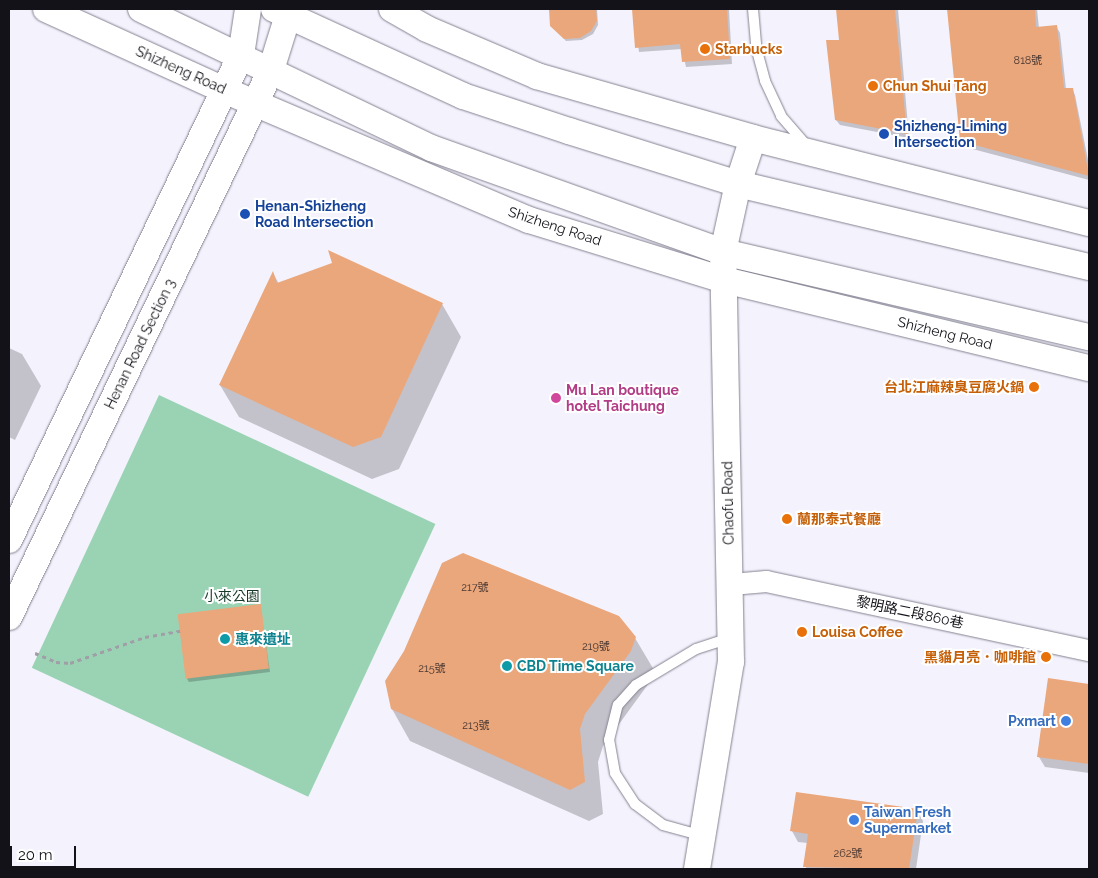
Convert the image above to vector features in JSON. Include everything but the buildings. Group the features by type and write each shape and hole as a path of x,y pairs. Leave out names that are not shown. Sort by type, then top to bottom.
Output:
{"street":[{"name":"Shizheng Road","path":"46,9 224,90 529,220 724,280 1089,368"},
{"name":"Shizheng Road","path":"141,9 241,55 431,148 723,252 1089,337"},
{"path":"9,540 241,55 248,9"},
{"path":"392,9 427,29 537,76 753,138 1089,224"},
{"path":"284,11 463,96 738,184 1089,267"},
{"name":"Henan Road Section 3","path":"9,617 271,70 284,11"},
{"name":"Chaofu Road","path":"697,869 722,728 731,662 731,584 723,252 738,184 753,138"},
{"name":"黎明路二段860巷","path":"731,584 766,581 1089,650"}],"lane":[{"path":"753,9 756,47 764,81 782,116 813,154"},
{"path":"704,836 663,825 635,804 615,773 609,740 618,705 636,685 696,649 731,638"}],"path":[{"path":"35,654 56,662 70,663 145,637 180,631"}],"green space":[{"name":"小來公園","path":"159,395 435,524 308,797 32,668"}],"place":[{"name":"Starbucks","path":"705,49"},
{"name":"Chun Shui Tang","path":"873,86"},
{"name":"Shizheng-Liming Intersection","path":"884,134"},
{"name":"Henan-Shizheng Road Intersection","path":"245,214"},
{"name":"台北江麻辣臭豆腐火鍋","path":"1034,387"},
{"name":"Mu Lan boutique hotel Taichung","path":"556,398"},
{"name":"蘭那泰式餐廳","path":"787,519"},
{"name":"Louisa Coffee","path":"802,632"},
{"name":"惠來遺址","path":"225,639"},
{"name":"黑貓月亮．咖啡館","path":"1046,657"},
{"name":"CBD Time Square","path":"507,666"},
{"name":"Pxmart","path":"1066,721"},
{"name":"Taiwan Fresh Supermarket","path":"854,820"}]}
